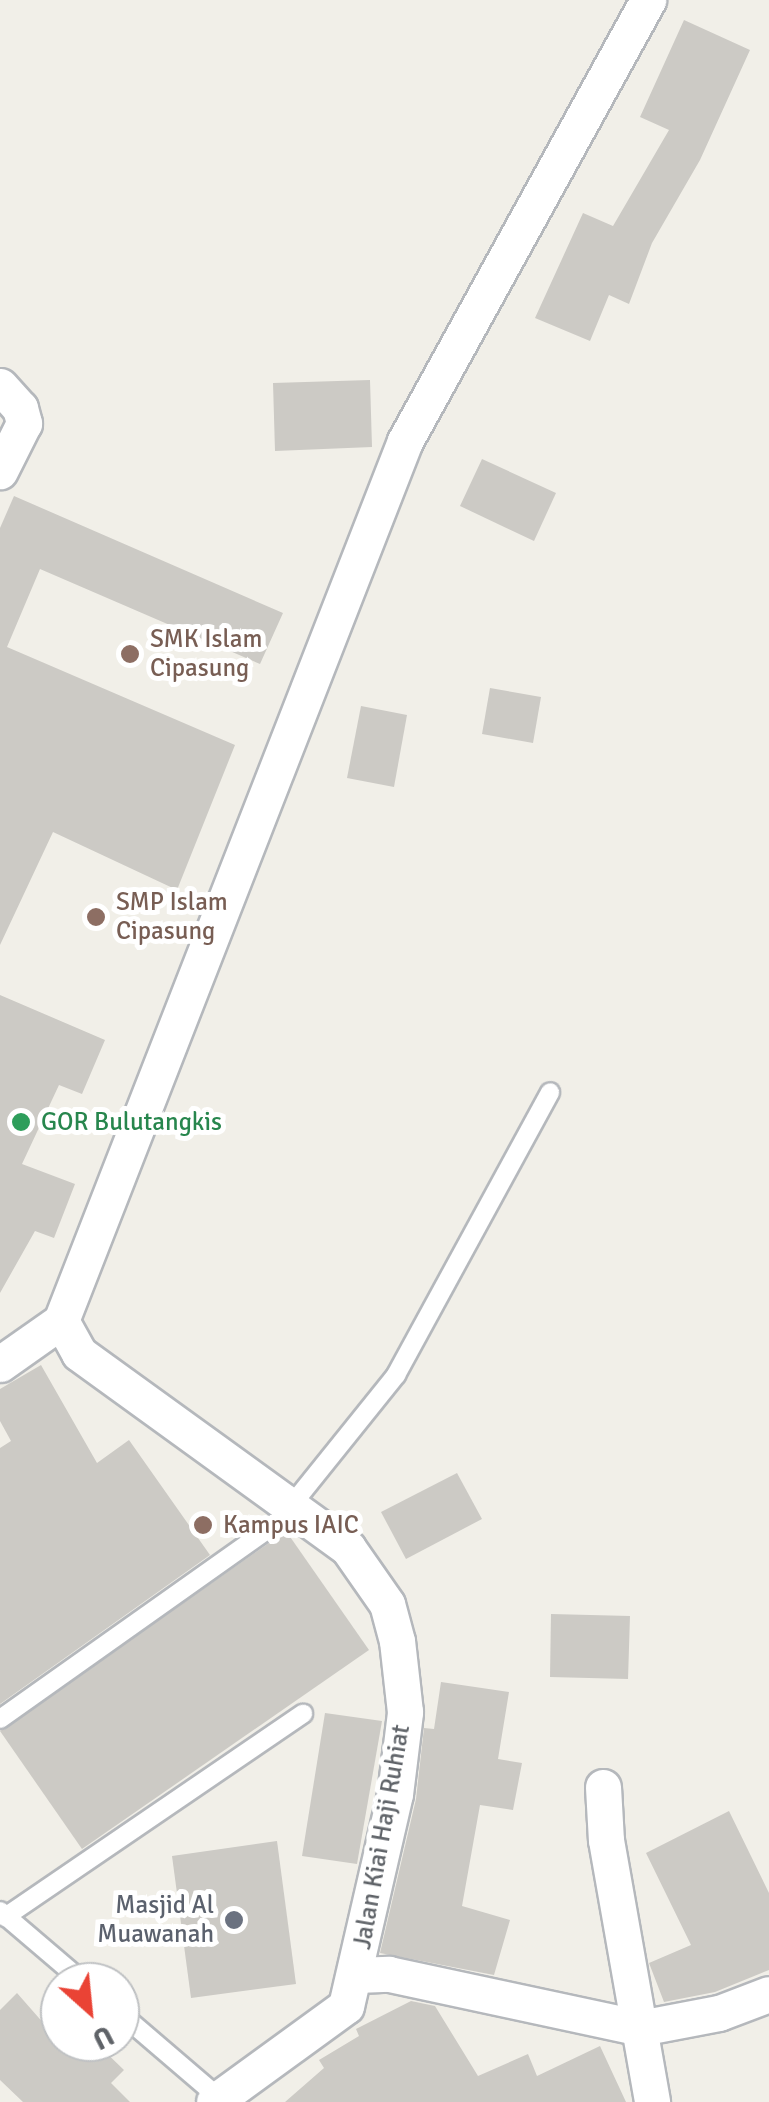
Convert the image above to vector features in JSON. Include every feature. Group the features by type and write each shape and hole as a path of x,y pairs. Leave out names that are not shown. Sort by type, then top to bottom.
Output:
{"street":[{"path":"0,1364 61,1321 405,441 648,0"},
{"path":"0,386 20,408 24,424 0,472"},
{"name":"Jalan Kiai Haji Ruhiat","path":"61,1321 79,1353 348,1548 388,1604 397,1641 405,1712 395,1794 346,2006 333,2021 219,2101"},
{"path":"604,1787 606,1840 652,2102"},
{"path":"356,1975 389,1974 640,2028 718,2013 769,1994"}],"lane":[{"path":"0,1720 226,1562 290,1506 396,1375 550,1092"},
{"path":"59,1962 3,1914 303,1714"},
{"path":"140,2030 219,2101"}],"building":[{"path":"684,20 750,50 700,160 652,243 629,304 609,295 590,341 535,318 583,213 613,226 669,130 640,117"},
{"path":"370,380 372,447 275,451 273,383"},
{"path":"482,459 556,493 534,541 460,506"},
{"path":"14,496 283,613 260,664 40,569 7,647 235,745 177,890 53,832 0,945 0,528"},
{"path":"490,688 541,697 533,743 482,734"},
{"path":"361,706 407,715 394,787 347,778"},
{"path":"0,995 105,1040 82,1094 59,1085 22,1164 75,1184 54,1238 35,1231 0,1293"},
{"path":"41,1365 97,1463 129,1440 210,1555 0,1704 0,1448 11,1441 0,1421 0,1389"},
{"path":"457,1473 482,1519 406,1559 381,1512"},
{"path":"286,1531 369,1650 82,1849 0,1731"},
{"path":"551,1614 630,1616 628,1679 550,1677"},
{"path":"441,1682 509,1692 498,1759 522,1763 513,1810 480,1805 462,1906 510,1920 494,1975 380,1953 416,1799 424,1728 434,1729"},
{"path":"325,1713 382,1721 357,1864 302,1856"},
{"path":"729,1811 769,1893 769,1970 715,1992 664,2002 649,1963 691,1945 646,1853"},
{"name":"Masjid Al Muawanah","path":"277,1841 296,1984 191,1998 172,1856"},
{"path":"17,1993 40,2019 40,2062 116,2062 124,2070 111,2083 130,2102 23,2102 0,2080 0,2010"},
{"path":"411,2001 435,2006 478,2076 528,2054 537,2076 600,2046 626,2102 285,2102 324,2068 319,2060 359,2036 356,2029"}],"place":[{"name":"SMK Islam Cipasung","path":"130,654"},
{"name":"SMP Islam Cipasung","path":"96,917"},
{"name":"GOR Bulutangkis","path":"21,1122"},
{"name":"Kampus IAIC","path":"203,1525"},
{"name":"Masjid Al Muawanah","path":"234,1920"}]}
